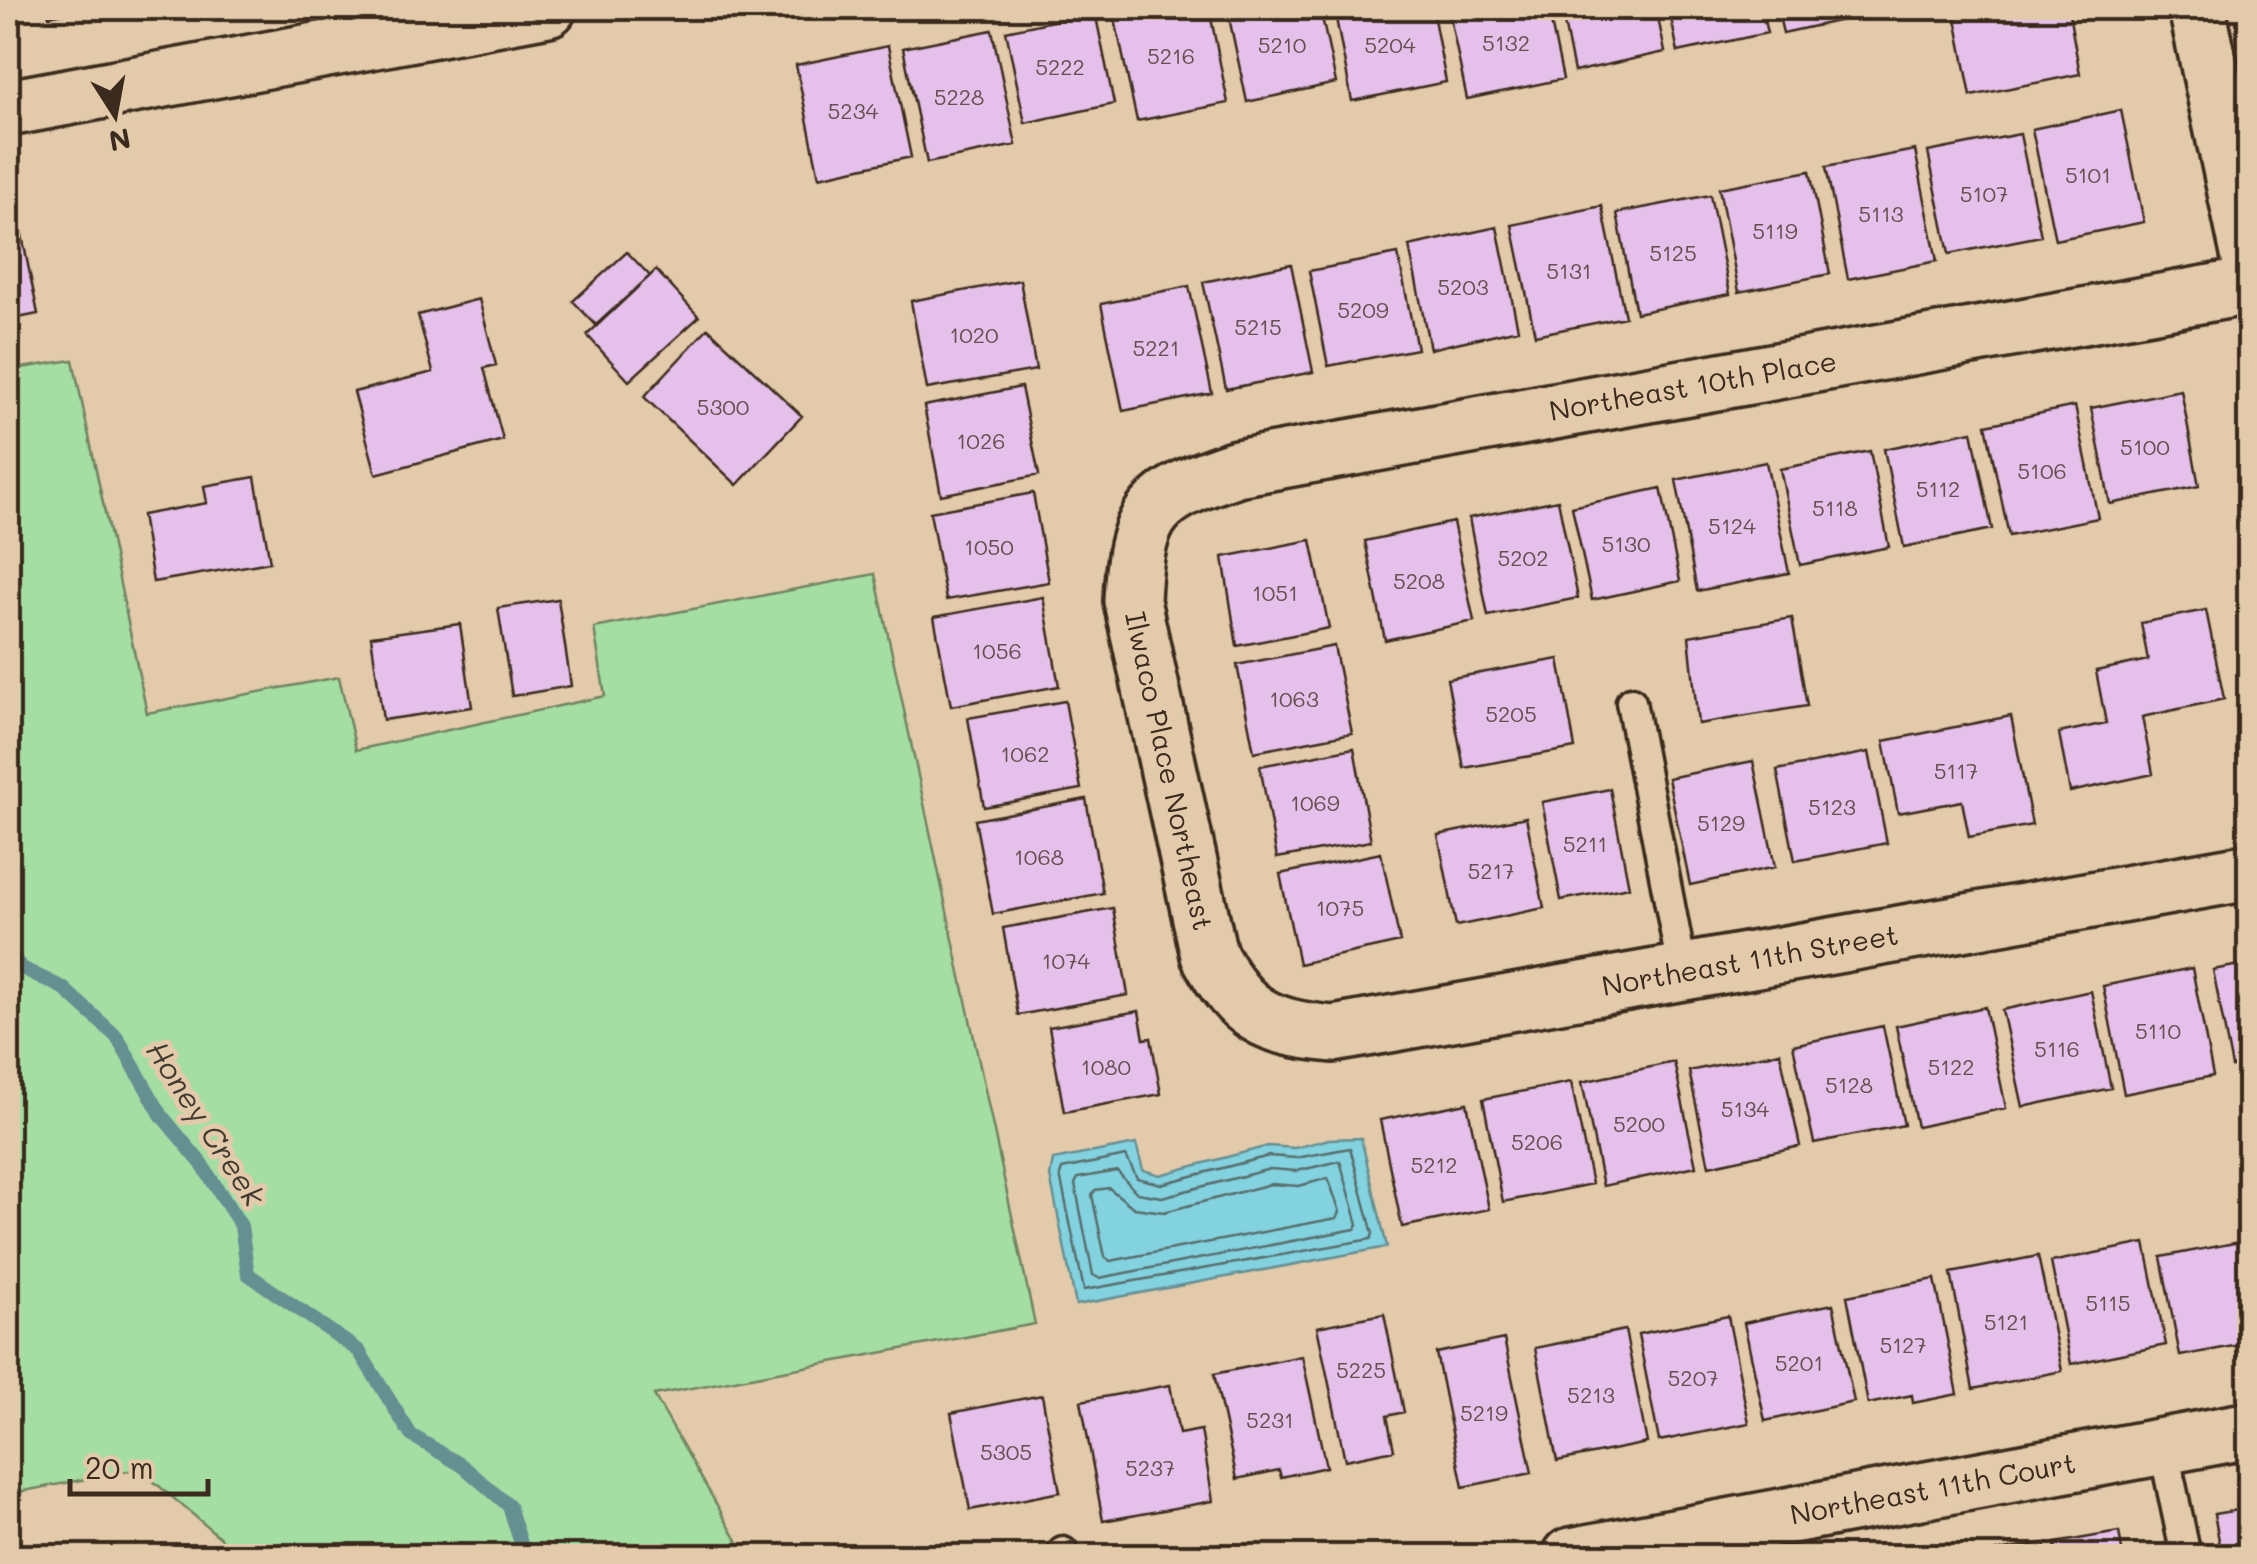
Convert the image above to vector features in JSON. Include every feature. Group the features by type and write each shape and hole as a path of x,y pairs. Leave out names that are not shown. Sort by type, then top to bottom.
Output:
{"street":[{"path":"2197,8 2250,258"},
{"path":"8,107 513,11"},
{"name":"Northeast 10th Place","path":"1148,516 1182,486 1237,468 2250,286"},
{"name":"Ilwaco Place Northeast","path":"1148,516 1134,552 1132,601 1209,955 1229,992 1254,1016"},
{"name":"Northeast 11th Street","path":"1254,1016 1289,1030 1333,1034 2250,872"},
{"name":"Northeast 11th Court","path":"1571,1556 1706,1544 2250,1430"}],"lane":[{"path":"1630,702 1683,972"},
{"path":"2163,1446 2186,1556"}],"green space":[{"path":"73,360 147,713 339,677 356,750 605,696 594,628 875,574 1035,1324 654,1395 746,1556 242,1556 139,1469 8,1494 8,370"}],"water":[{"path":"1361,1138 1387,1247 1076,1305 1050,1176 1053,1160 1136,1144 1143,1170 1160,1175 1268,1146 1295,1148 1329,1139"}],"building":[{"path":"47,8 88,8 49,16"},
{"path":"1209,8 1228,103 1137,121 1113,10"},
{"path":"1227,8 1320,8 1336,83 1247,102"},
{"path":"1334,8 1432,8 1446,82 1352,101"},
{"path":"1448,8 1548,8 1563,79 1467,99"},
{"path":"1561,8 1656,8 1665,52 1574,72"},
{"path":"1669,8 1761,8 1767,33 1678,52"},
{"path":"1777,8 1869,8 1870,14 1783,33"},
{"path":"1954,8 2068,8 2080,74 1971,96"},
{"path":"1095,12 1114,104 1025,123 1006,31"},
{"path":"992,30 1016,145 927,163 903,48"},
{"path":"888,46 911,157 819,177 796,65"},
{"path":"2121,110 2144,222 2055,240 2032,129"},
{"path":"2020,134 2041,236 1949,254 1928,152"},
{"path":"1915,150 1937,261 1848,279 1826,167"},
{"path":"1810,171 1830,274 1739,292 1719,188"},
{"path":"1710,195 1730,294 1636,313 1617,213"},
{"path":"15,201 38,314 8,320 8,203"},
{"path":"1602,206 1625,317 1535,335 1512,225"},
{"path":"1497,227 1518,329 1430,349 1409,246"},
{"path":"627,252 650,276 596,325 573,301"},
{"path":"1398,254 1417,349 1328,366 1309,271"},
{"path":"1291,264 1313,372 1226,389 1203,282"},
{"path":"656,270 699,317 629,381 587,335"},
{"path":"1020,280 1036,370 927,389 911,301"},
{"path":"1189,286 1212,393 1123,411 1101,304"},
{"path":"479,299 496,365 484,368 503,440 376,474 354,392 433,372 418,315"},
{"path":"708,328 802,416 737,485 644,397"},
{"path":"1021,387 1039,475 941,495 924,406"},
{"path":"2181,390 2199,486 2110,504 2091,408"},
{"path":"2075,406 2098,518 2009,536 1986,425"},
{"path":"1972,431 1992,529 1904,547 1884,449"},
{"path":"1870,451 1889,547 1800,565 1780,469"},
{"path":"1766,462 1789,573 1697,591 1676,480"},
{"path":"255,477 270,562 153,582 142,515 207,503 204,486"},
{"path":"1661,488 1680,581 1592,600 1572,507"},
{"path":"1033,493 1049,582 946,600 930,512"},
{"path":"1558,500 1578,598 1488,616 1469,518"},
{"path":"1453,522 1474,621 1385,640 1365,541"},
{"path":"1311,540 1329,628 1237,646 1223,557"},
{"path":"1043,597 1059,686 951,706 934,617"},
{"path":"558,599 571,686 512,696 498,608"},
{"path":"2206,610 2224,699 2142,717 2153,774 2070,792 2059,733 2106,723 2096,671 2148,660 2141,623"},
{"path":"1792,618 1807,706 1698,724 1689,636"},
{"path":"460,624 472,707 383,720 371,636"},
{"path":"1334,646 1352,733 1254,752 1237,665"},
{"path":"1559,659 1575,748 1464,768 1447,679"},
{"path":"1065,701 1081,789 984,807 968,718"},
{"path":"2011,716 2032,825 1969,837 1962,801 1898,813 1884,741"},
{"path":"1354,748 1371,841 1277,858 1260,766"},
{"path":"1869,752 1887,843 1795,861 1777,770"},
{"path":"1753,761 1775,867 1690,885 1668,778"},
{"path":"1610,789 1629,887 1561,900 1542,802"},
{"path":"1086,799 1103,893 993,914 975,820"},
{"path":"1526,817 1544,908 1456,926 1438,835"},
{"path":"1381,853 1400,942 1299,964 1280,874"},
{"path":"1113,908 1128,995 1018,1015 1003,928"},
{"path":"2250,963 2250,1064 2232,1067 2213,970"},
{"path":"2192,968 2213,1076 2124,1094 2103,986"},
{"path":"2091,991 2111,1088 2023,1107 2002,1010"},
{"path":"1985,1007 2006,1108 1917,1127 1896,1026"},
{"path":"1139,1011 1144,1039 1151,1038 1161,1094 1064,1112 1049,1027"},
{"path":"1883,1026 1904,1125 1814,1143 1793,1045"},
{"path":"1780,1052 1800,1146 1709,1166 1689,1071"},
{"path":"1674,1062 1696,1166 1603,1186 1582,1082"},
{"path":"1571,1082 1592,1184 1503,1202 1483,1099"},
{"path":"1467,1103 1489,1209 1402,1227 1380,1120"},
{"path":"2250,1240 2250,1343 2180,1356 2161,1257"},
{"path":"2145,1243 2166,1345 2071,1364 2051,1262"},
{"path":"2038,1256 2062,1371 1973,1389 1951,1273"},
{"path":"1935,1279 1958,1394 1913,1403 1912,1395 1868,1404 1847,1296"},
{"path":"1833,1304 1854,1402 1765,1421 1744,1323"},
{"path":"1384,1314 1404,1412 1387,1416 1394,1450 1345,1460 1317,1327"},
{"path":"1728,1316 1749,1423 1659,1441 1638,1334"},
{"path":"1625,1330 1647,1443 1557,1461 1535,1348"},
{"path":"1504,1339 1532,1473 1463,1487 1436,1353"},
{"path":"1302,1356 1326,1467 1281,1477 1279,1470 1237,1479 1214,1374"},
{"path":"1170,1385 1179,1434 1201,1430 1213,1501 1103,1521 1081,1401"},
{"path":"1042,1395 1060,1492 970,1510 951,1413"},
{"path":"2250,1508 2250,1556 2222,1556 2214,1514"},
{"path":"2119,1532 2123,1556 2057,1556 2055,1543"},
{"path":"2044,1543 2047,1556 1970,1556"}],"waterway":[{"name":"Honey Creek","path":"8,952 22,968 63,988 117,1037 162,1116 201,1163 241,1226 248,1274 359,1351 411,1435 463,1466 509,1506 525,1556"}]}
